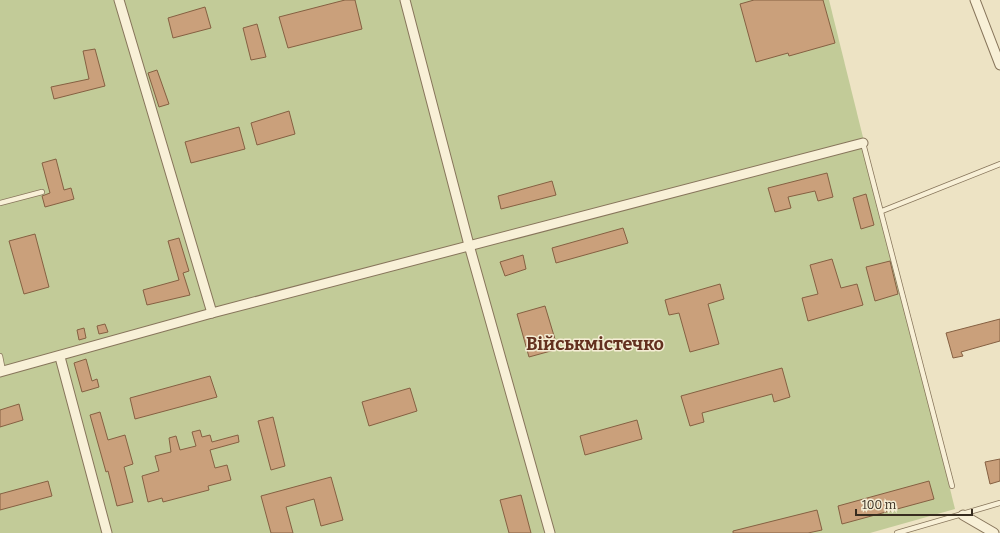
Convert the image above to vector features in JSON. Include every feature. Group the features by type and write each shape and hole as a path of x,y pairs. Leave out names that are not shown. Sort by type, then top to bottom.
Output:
{"street":[{"path":"119,0 212,313"},
{"path":"405,0 469,245 550,533"},
{"path":"975,0 1000,66"},
{"path":"2,372 60,357 212,313 863,143"},
{"path":"60,357 107,533"},
{"path":"963,515 994,533"}],"lane":[{"path":"863,143 882,211 952,486"},
{"path":"882,211 1000,164"},
{"path":"0,203 42,192"},
{"path":"0,356 2,372"},
{"path":"897,533 1000,503"}],"green space":[{"path":"0,0 829,0 955,509 870,533 0,533"}],"building":[{"path":"345,0 355,0 362,29 288,48 279,17"},
{"path":"754,0 823,0 835,43 789,56 788,53 756,62 740,4"},
{"path":"205,7 211,28 173,38 168,18"},
{"path":"257,24 266,57 251,60 243,28"},
{"path":"95,49 105,86 54,99 51,87 89,79 83,51"},
{"path":"157,70 169,104 159,107 148,73"},
{"path":"289,111 295,134 257,145 251,123"},
{"path":"239,127 245,149 191,163 185,142"},
{"path":"56,159 64,190 71,188 74,199 45,207 42,196 50,193 42,163"},
{"path":"827,173 833,197 818,201 815,191 788,197 791,208 775,212 768,188"},
{"path":"552,181 556,195 501,209 498,196"},
{"path":"866,194 874,225 861,229 853,198"},
{"path":"623,228 628,243 556,263 552,248"},
{"path":"35,234 49,287 24,294 9,241"},
{"path":"179,238 189,271 183,273 190,295 147,305 143,290 179,280 168,241"},
{"path":"523,255 526,269 505,276 500,262"},
{"path":"832,259 841,288 857,284 863,305 808,321 802,298 818,294 810,265"},
{"path":"890,261 898,294 875,301 866,267"},
{"path":"720,284 724,299 708,304 719,344 690,352 679,313 669,315 665,300"},
{"path":"545,306 558,349 529,357 517,314"},
{"path":"1000,319 1000,341 961,352 963,356 953,358 946,333"},
{"path":"105,324 108,332 99,334 97,326"},
{"path":"84,328 86,338 79,340 77,330"},
{"path":"86,359 92,381 97,379 99,387 82,392 74,363"},
{"path":"782,368 790,397 774,402 772,394 702,413 704,422 690,426 681,396"},
{"path":"210,376 217,397 135,419 130,398"},
{"path":"410,388 417,411 369,426 362,402"},
{"path":"19,404 23,420 0,427 0,410"},
{"path":"100,412 108,440 125,435 133,464 124,467 133,502 117,506 108,471 106,472 90,415"},
{"path":"273,417 285,466 271,470 258,421"},
{"path":"637,420 642,439 585,455 580,436"},
{"path":"200,430 202,437 210,435 212,442 238,435 239,442 210,450 215,468 227,465 231,480 208,486 209,490 163,502 162,498 148,502 142,476 159,471 155,456 171,452 169,438 176,436 180,450 196,446 192,432"},
{"path":"1000,459 1000,481 990,484 985,462"},
{"path":"331,477 343,520 321,526 314,499 286,507 293,533 271,533 261,496"},
{"path":"48,481 52,496 0,510 0,494"},
{"path":"929,481 934,499 842,524 838,506"},
{"path":"521,495 531,533 509,533 500,500"},
{"path":"817,510 822,530 808,533 733,533 733,531"}],"district":[{"name":"Військмістечко","path":"595,344"}]}
